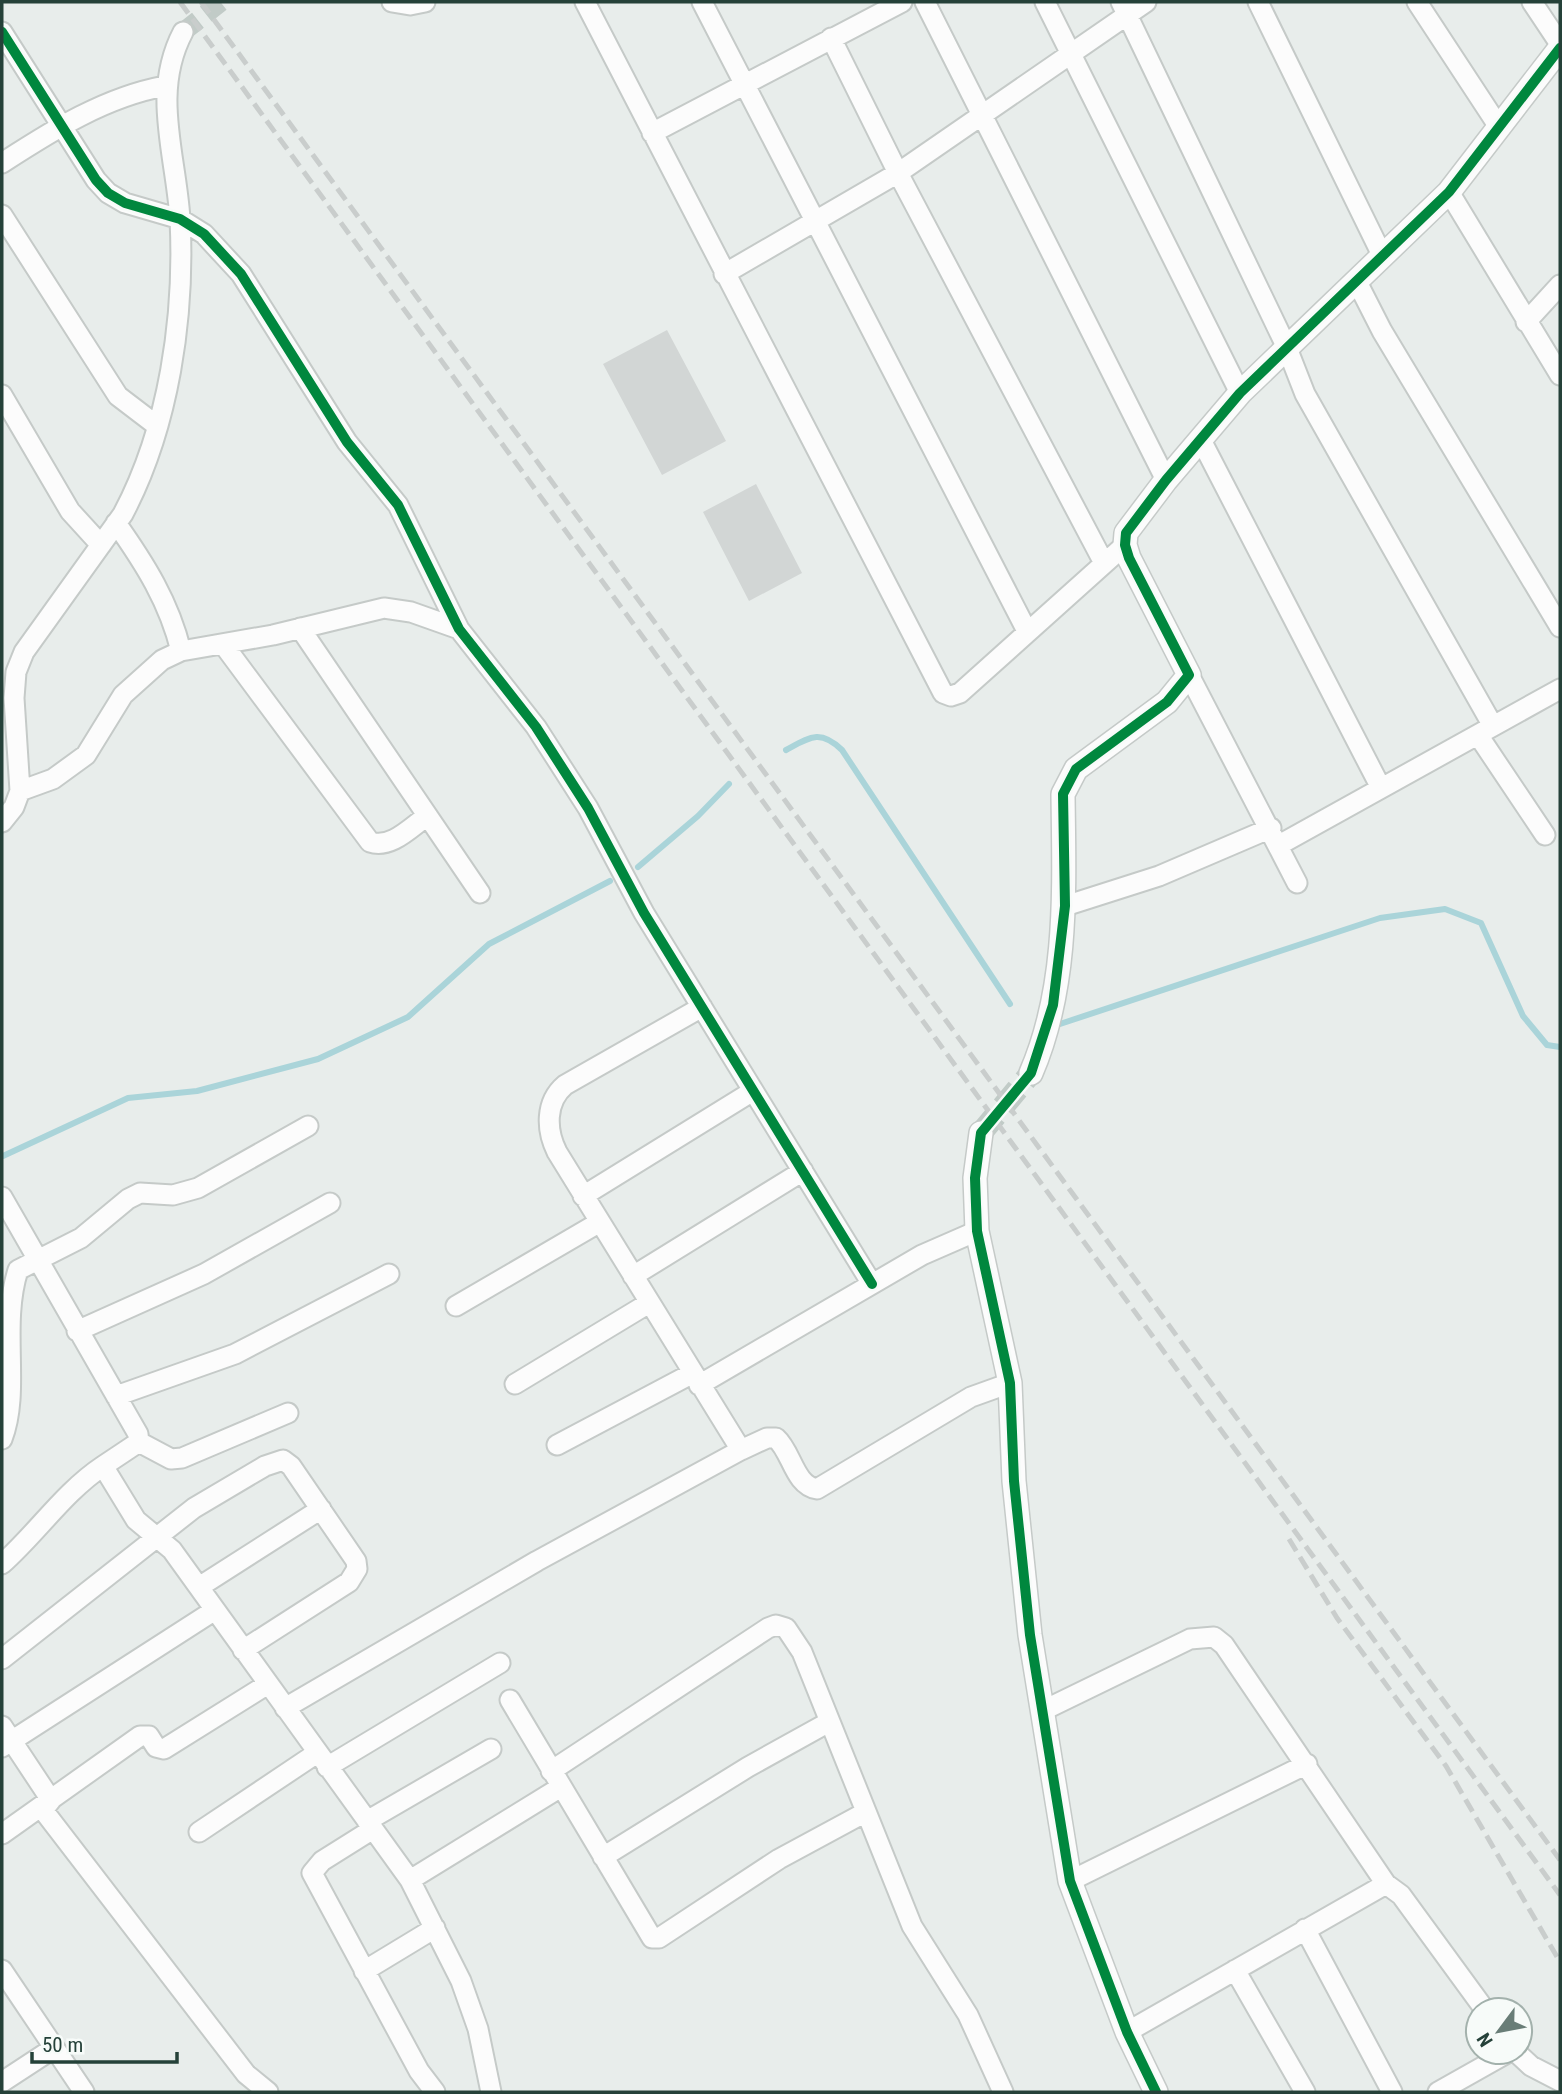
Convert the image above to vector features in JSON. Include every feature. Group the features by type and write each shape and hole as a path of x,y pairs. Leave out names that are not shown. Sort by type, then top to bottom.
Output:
{"street":[{"path":"392,2 410,5 425,2"},
{"path":"585,2 943,693 951,696 960,693 1125,545"},
{"path":"702,2 1027,631"},
{"path":"652,133 902,2"},
{"path":"925,2 985,116 1166,480"},
{"path":"1045,2 1069,55 1240,394"},
{"path":"724,274 818,222 898,173 985,116 1069,55 1124,8 1146,2"},
{"path":"1258,2 1382,255"},
{"path":"1417,2 1499,127"},
{"path":"1297,883 1125,545 1126,533 1166,480 1240,394 1449,192 1499,127 1560,46 1532,2"},
{"path":"1124,8 1287,348 1305,394 1545,835"},
{"path":"2,822 14,807 20,791 14,698 16,671 24,652 101,545 136,490 172,363 177,316 180,219 165,86 173,51 183,32"},
{"path":"2,34 96,180 108,193 125,203 180,219 218,247 248,284 347,442 398,505 459,629 536,727 588,808 644,913 872,1284"},
{"path":"831,38 898,173 1104,563"},
{"path":"2,163 62,125 128,94 165,86"},
{"path":"1449,192 1560,375"},
{"path":"2,215 118,396 156,425"},
{"path":"1356,281 1382,331 1560,627"},
{"path":"1526,322 1560,285"},
{"path":"2,396 70,511 101,545"},
{"path":"1201,440 1381,788"},
{"path":"116,523 148,568 173,618 181,651"},
{"path":"20,791 53,779 86,755 123,695 151,669 181,651 300,628 384,608 411,612 459,629"},
{"path":"300,628 480,892"},
{"path":"223,644 370,842 380,845 390,842 427,816"},
{"path":"1031,1073 1053,1005 1065,906 1063,794 1067,781 1076,769 1167,702 1189,675"},
{"path":"1065,906 1275,836 1381,788 1560,689"},
{"path":"702,1006 556,1092 551,1102 549,1128 552,1142 583,1196 741,1450"},
{"path":"583,1196 753,1091"},
{"path":"2,1439 9,1403 5,1337 18,1270 81,1238 128,1199 140,1194 173,1195 198,1188 308,1126"},
{"path":"981,1133 975,1178 977,1231 1010,1383 1016,1494 1030,1635 1070,1881 1127,2032 1156,2092"},
{"path":"633,1276 803,1171"},
{"path":"2,1198 138,1434 139,1442"},
{"path":"78,1331 204,1274 330,1203"},
{"path":"456,1306 600,1222"},
{"path":"557,1444 696,1379 922,1255 977,1231"},
{"path":"116,1396 235,1354 390,1274"},
{"path":"515,1384 649,1303"},
{"path":"285,1708 537,1561 767,1438 776,1438 786,1450 803,1482 808,1487 817,1489 971,1397 1010,1383"},
{"path":"139,1442 171,1459 182,1458 288,1413"},
{"path":"2,1564 27,1542 79,1484 139,1442"},
{"path":"2,1659 194,1508 275,1461 283,1460 291,1466 356,1561 355,1577 243,1650"},
{"path":"103,1466 136,1520 172,1550 410,1881 461,1981 478,2029 491,2092"},
{"path":"199,1587 321,1509"},
{"path":"51,1800 5,1738 215,1610"},
{"path":"410,1881 776,1626 786,1628 793,1634 912,1926 968,2015 998,2091"},
{"path":"1042,1711 1190,1639 1214,1637 1224,1645 1307,1764 1386,1884 1401,1895 1475,1996"},
{"path":"199,1832 322,1760 500,1663"},
{"path":"2,1834 140,1736 149,1737 156,1747 164,1749 268,1684"},
{"path":"510,1700 652,1938 659,1938 779,1859 866,1812"},
{"path":"603,1857 748,1767 829,1722"},
{"path":"435,2092 419,2071 312,1873 321,1861 370,1825 491,1749"},
{"path":"1070,1881 1307,1764"},
{"path":"51,1800 43,1810 246,2074 268,2092"},
{"path":"1127,2032 1386,1884"},
{"path":"364,1971 435,1928"},
{"path":"1306,1929 1392,2092"},
{"path":"2,1970 84,2092"},
{"path":"1235,1970 1306,2092"},
{"path":"2,2082 54,2048"},
{"path":"1438,2092 1484,2066"},
{"path":"1531,2066 1560,2081"}],"building":[{"path":"667,330 726,441 662,475 603,364"},
{"path":"756,484 802,573 749,601 703,512"}],"waterway":[{"path":"786,750 815,737 827,739 842,750 1010,1004"},
{"path":"638,867 698,816 729,784"},
{"path":"3,1156 128,1098 197,1091 318,1059 408,1017 489,944 610,881"},
{"path":"1057,1025 1380,918 1445,909 1481,923 1523,1016 1547,1045 1560,1047"}],"tunnel":[{"path":"183,32 221,2"},
{"path":"981,1133 1031,1073"}],"railway":[{"path":"180,2 1560,1895"},
{"path":"201,2 1560,1860"},
{"path":"1289,1539 1337,1618 1446,1766 1560,1962"}],"cycle path":[{"path":"2,32 96,180 108,193 125,203 180,219 204,234 241,274 347,442 398,505 459,629 536,727 588,808 644,913 872,1284"},
{"path":"1156,2092 1127,2032 1070,1881 1030,1635 1014,1481 1010,1383 977,1231 975,1178 981,1133 1031,1073 1053,1005 1065,906 1063,794 1076,769 1167,702 1189,675 1129,558 1125,545 1126,533 1166,480 1240,393 1449,192 1560,48"}]}
